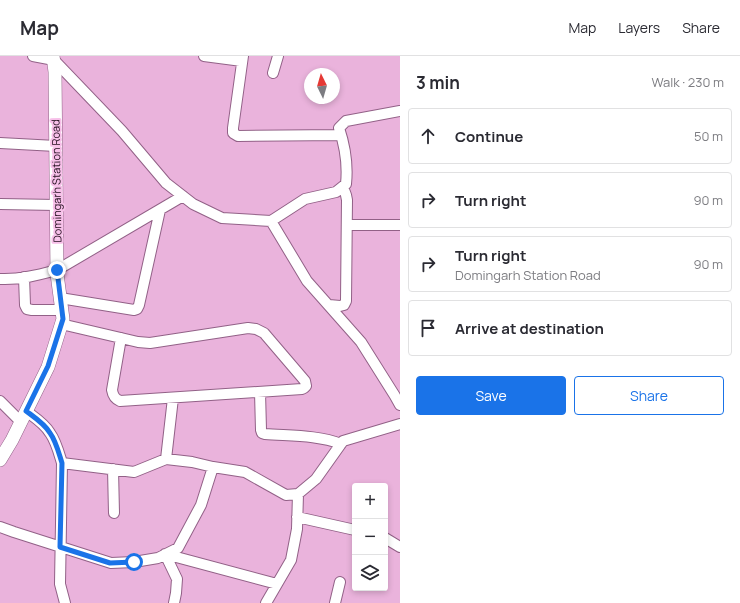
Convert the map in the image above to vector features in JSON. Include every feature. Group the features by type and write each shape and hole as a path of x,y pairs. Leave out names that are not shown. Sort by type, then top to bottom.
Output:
{"street":[{"path":"33,56 54,58 122,130 166,183 193,204 222,218 271,221 305,199 336,192 346,184 347,171 339,128 346,121 400,111"},
{"path":"204,56 243,58 233,128 233,133 238,136 341,135"},
{"path":"273,73 278,56"},
{"name":"Domingarh Station Road","path":"0,460 12,440 48,366 63,319 57,270 54,58"},
{"path":"0,144 56,146"},
{"path":"328,305 340,306 344,305 346,301 347,200 343,187"},
{"path":"0,279 35,276 57,270 183,196"},
{"path":"0,204 56,205"},
{"path":"24,277 25,306 27,309 32,310 61,304 137,309 160,210"},
{"path":"271,221 307,281 360,342 400,405"},
{"path":"347,225 400,225"},
{"path":"61,324 121,338 138,342 150,343 248,328 256,329 264,333 305,381 306,386 302,389 120,401 113,395 112,390 121,338"},
{"path":"260,392 262,433 319,438 331,440 341,444"},
{"path":"166,459 173,398"},
{"path":"0,401 24,416 39,421 50,433 58,450 62,463 60,584 65,603"},
{"path":"62,463 134,472 166,459 192,462 245,472 286,495 298,494 316,479 343,441 400,424"},
{"path":"0,527 110,563 134,562 158,558 178,548 201,505 213,467"},
{"path":"113,469 114,513"},
{"path":"266,603 291,560 297,529 298,494"},
{"path":"297,517 352,529"},
{"path":"388,540 400,547"},
{"path":"165,554 277,584"},
{"path":"165,554 176,579 174,603"},
{"path":"335,603 340,582"}],"route":[{"path":"57,270 63,319 48,366 26,411 39,421 50,433 62,463 60,547 110,563 134,562"}]}
